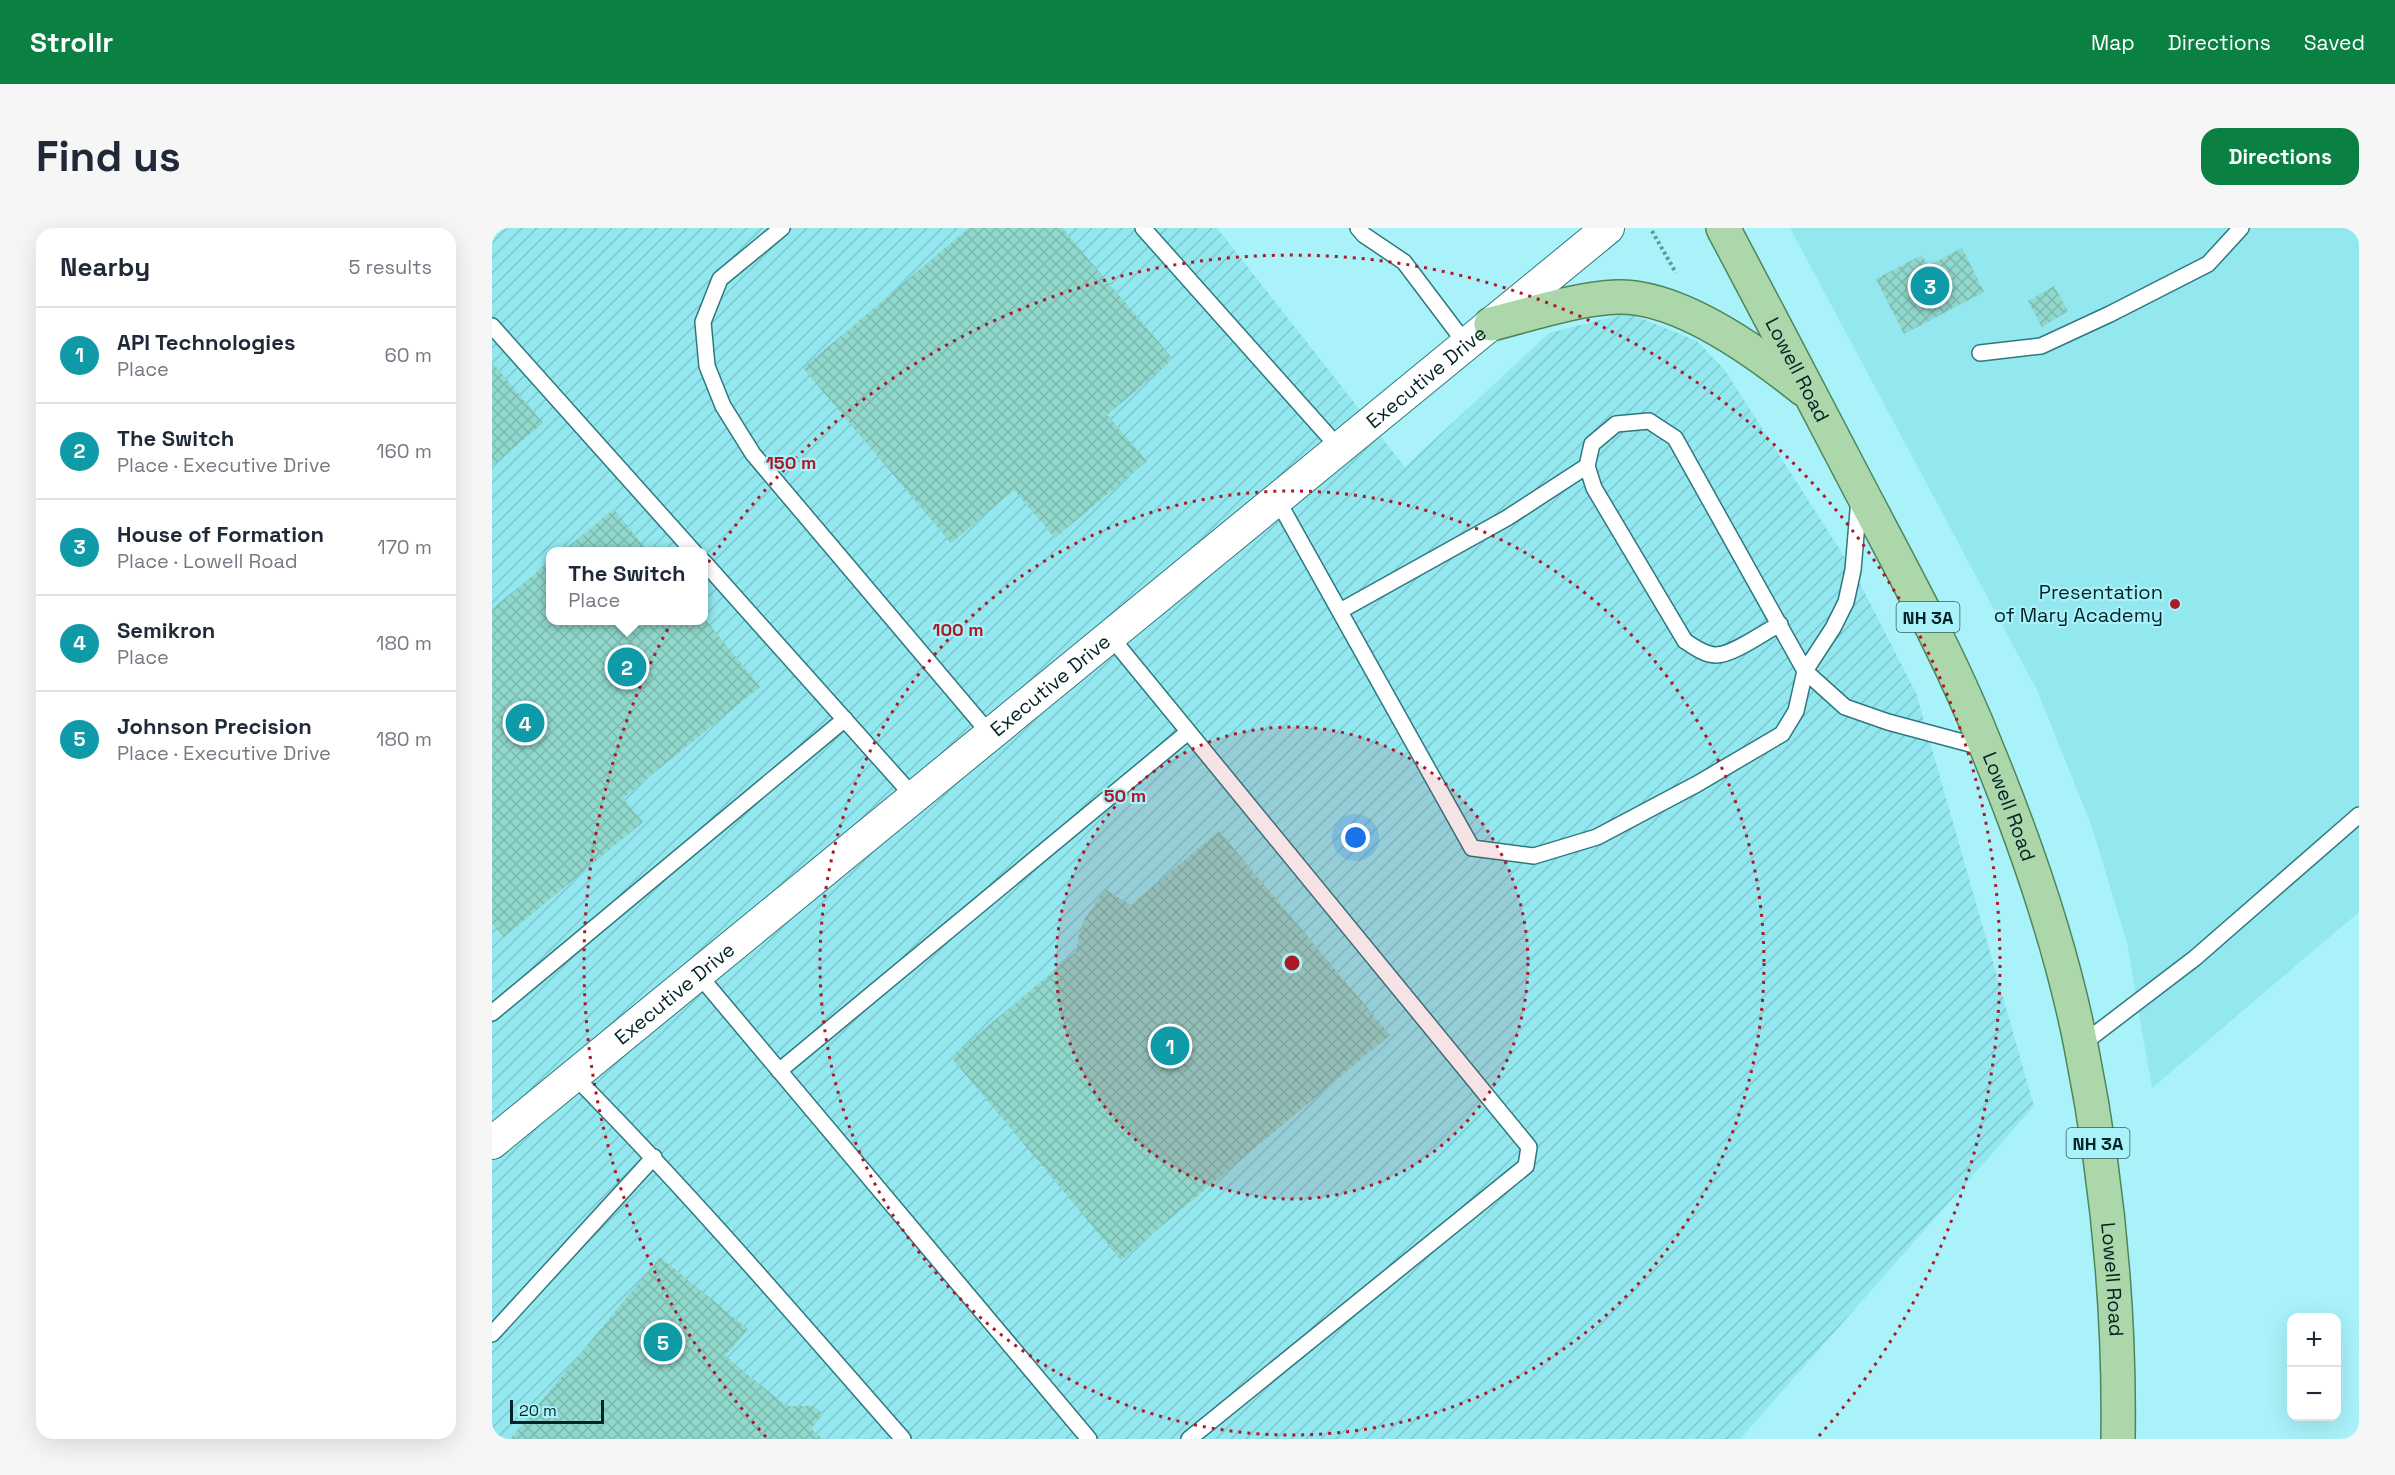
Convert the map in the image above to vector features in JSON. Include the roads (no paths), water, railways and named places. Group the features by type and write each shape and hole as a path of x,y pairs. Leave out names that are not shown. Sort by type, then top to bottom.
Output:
{"main road":[{"name":"Lowell Road","path":"1723,228 1933,627 1988,749 2027,855 2058,953 2081,1045 2105,1188 2116,1294 2119,1368 2118,1439"},
{"path":"1491,324 1583,301 1619,297 1648,301 1716,328 1756,352 1813,396"}],"street":[{"name":"Executive Drive","path":"496,1132 574,1076 1278,501 1606,229"}],"lane":[{"path":"782,228 720,279 703,322 707,366 723,406 753,454 990,734"},
{"path":"1143,228 1340,449"},
{"path":"1358,228 1364,235 1404,261 1466,344"},
{"path":"1980,353 2041,346 2110,314 2208,264 2241,228"},
{"path":"492,326 690,547"},
{"path":"1780,624 1732,650 1716,655 1699,650 1685,641 1594,489 1587,466 1592,444 1616,424 1649,421 1675,438 1780,624 1805,671 1845,707 1888,722 1988,749"},
{"path":"1340,611 1507,518 1587,466"},
{"path":"1278,501 1472,848 1534,856 1597,837 1697,784 1782,734 1796,711 1805,671 1833,628 1846,602 1853,570 1860,490"},
{"path":"708,566 914,797"},
{"path":"1110,636 1529,1147 1526,1166 1189,1439"},
{"path":"492,1013 845,719"},
{"path":"779,1071 1188,732"},
{"path":"2081,1045 2195,958 2359,815"},
{"path":"698,974 1089,1439"},
{"path":"574,1076 654,1157 903,1439"},
{"path":"492,1334 654,1157"}],"place":[{"name":"House of Formation","path":"1930,286"},
{"name":"Presentation of Mary Academy","path":"2175,604"},
{"name":"The Switch","path":"627,667"},
{"name":"Semikron","path":"525,723"},
{"name":"API Technologies","path":"1170,1046"},
{"name":"Johnson Precision","path":"663,1342"}]}
